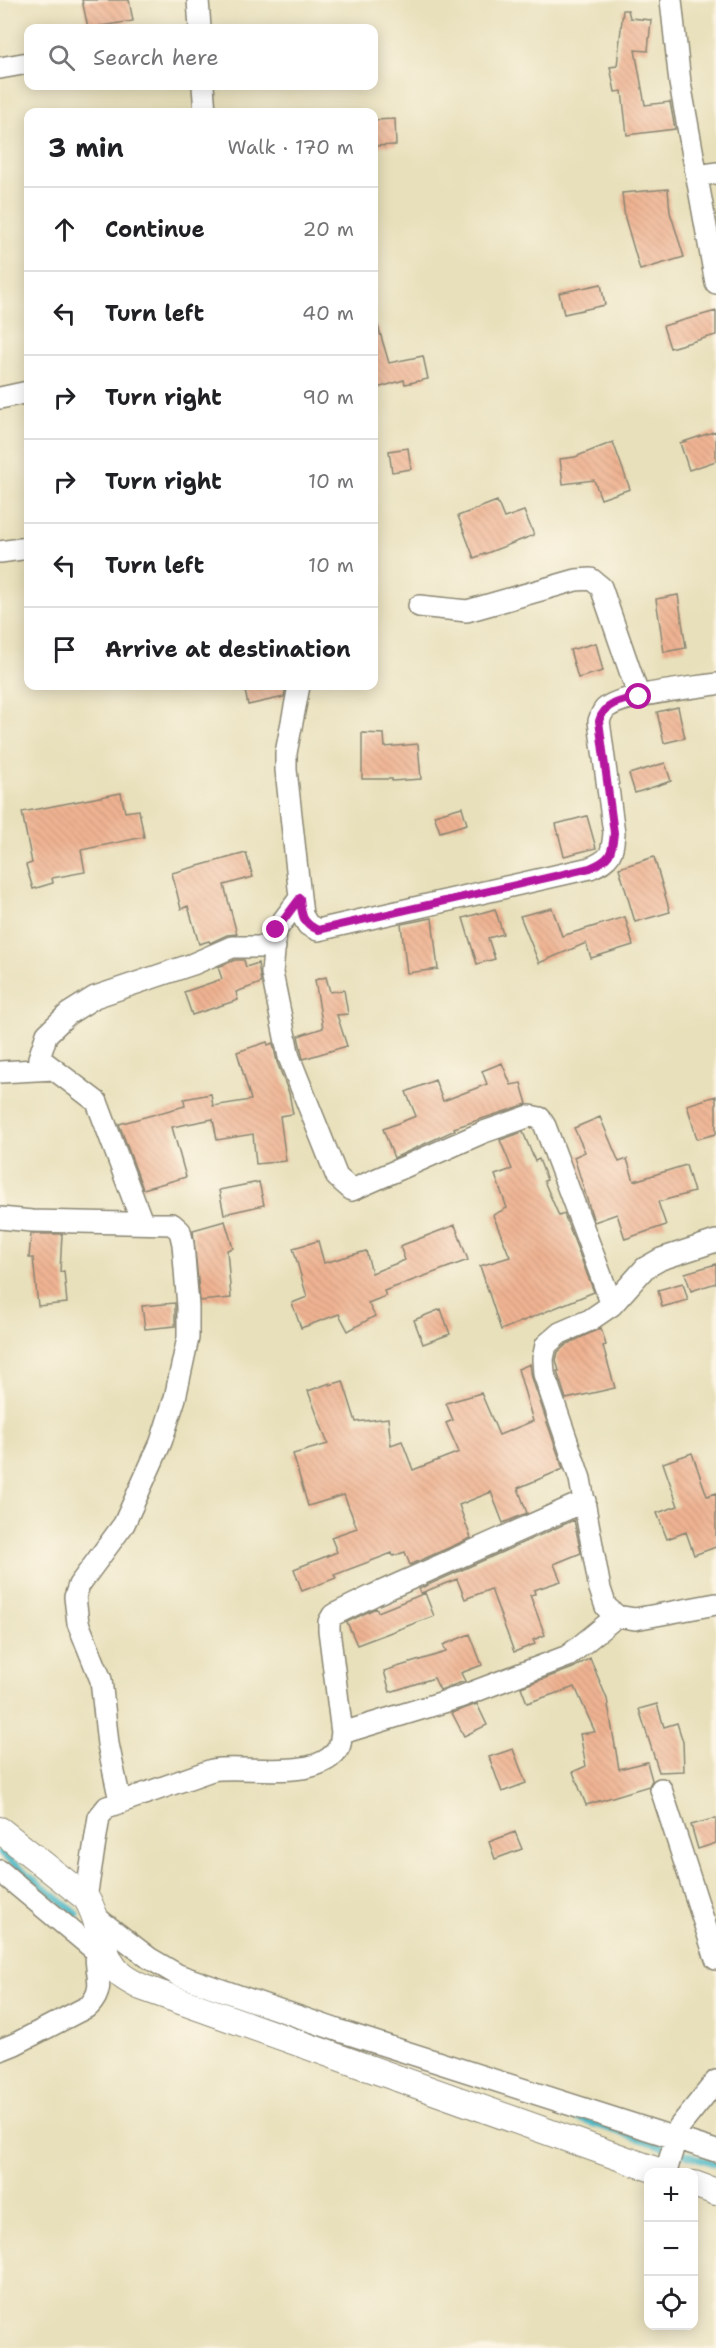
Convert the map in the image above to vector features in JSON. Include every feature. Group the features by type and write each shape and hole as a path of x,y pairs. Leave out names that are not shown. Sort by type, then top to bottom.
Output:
{"street":[{"path":"198,0 200,24"},
{"path":"671,0 680,83 707,175 716,283"},
{"path":"0,68 24,64"},
{"path":"203,90 205,108"},
{"path":"0,398 24,393"},
{"path":"0,552 24,549"},
{"path":"419,606 467,611 576,579 591,579 601,587 639,697"},
{"path":"297,690 286,753 286,770 302,915 308,925 318,930 590,868 605,861 612,851 614,833 599,721 601,713 608,706 639,697 716,684"},
{"path":"300,898 276,930 272,973 288,1057 337,1177 352,1190 484,1132 530,1116 540,1118 612,1305"},
{"path":"142,1222 97,1102 39,1058 47,1034 68,1014 95,997 193,964 232,947 274,947"},
{"path":"0,1072 54,1069"},
{"path":"0,1218 32,1221 172,1224 180,1231 187,1296 188,1338 175,1398 161,1442 124,1524 79,1585 75,1597 78,1623 101,1680 108,1744 120,1801"},
{"path":"716,1241 661,1259 645,1268 612,1305 590,1320 560,1333 546,1345 543,1359 544,1374 580,1479 600,1589 606,1607 617,1616 635,1619 716,1604"},
{"path":"0,2050 88,2006 96,1999 100,1982 95,1927 99,1817 107,1807 224,1768 276,1770 315,1766 328,1758 339,1747 342,1733 329,1630 329,1622 333,1615 585,1502"},
{"path":"342,1733 460,1697 568,1656 617,1616"},
{"path":"661,1789 716,1959"},
{"path":"0,1830 95,1927 112,1966 122,1977 141,1987 669,2158 716,2151"},
{"path":"0,1871 178,1975 340,2031 669,2158"},
{"path":"669,2158 684,2119 716,2082"},
{"path":"698,2186 716,2192"}],"building":[{"path":"82,0 129,0 133,21 87,24"},
{"path":"623,10 628,10 630,18 651,20 648,51 635,50 645,105 670,102 675,129 627,135 622,91 615,92 610,67 617,66"},
{"path":"395,119 396,145 378,146 378,120"},
{"path":"668,189 670,212 684,257 640,270 625,218 622,193"},
{"path":"601,284 605,305 564,314 559,293"},
{"path":"716,311 716,335 670,348 663,326"},
{"path":"378,326 389,363 423,356 428,379 405,384 404,380 378,388"},
{"path":"716,431 716,461 689,470 680,443"},
{"path":"613,442 630,489 601,499 594,480 563,484 560,459 575,457"},
{"path":"408,448 411,469 392,472 389,451"},
{"path":"497,501 504,518 524,511 534,535 474,558 458,516"},
{"path":"678,595 686,648 664,652 656,599"},
{"path":"596,643 603,671 578,678 570,650"},
{"path":"245,690 285,690 284,697 248,705"},
{"path":"678,707 685,738 664,743 657,712"},
{"path":"362,733 384,734 385,747 418,744 421,779 392,781 392,779 362,779"},
{"path":"665,763 671,781 635,793 629,774"},
{"path":"121,793 125,812 139,810 144,837 81,850 85,872 52,878 53,883 33,889 26,865 32,863 22,812"},
{"path":"462,807 467,824 440,832 434,815"},
{"path":"587,816 596,848 564,856 556,824"},
{"path":"246,853 253,877 224,885 237,934 227,935 210,943 209,941 199,944 188,906 181,909 172,873"},
{"path":"654,857 670,912 635,922 619,868"},
{"path":"552,908 562,936 625,917 633,945 591,958 586,943 539,963 520,916"},
{"path":"495,909 503,934 488,938 495,959 477,964 463,918"},
{"path":"432,918 438,969 407,973 401,924"},
{"path":"235,960 244,960 246,967 258,963 261,983 236,992 238,1000 192,1015 184,992 222,979 218,967"},
{"path":"326,977 330,992 344,990 348,1014 337,1015 347,1046 303,1059 298,1036 323,1028 315,980"},
{"path":"267,1042 268,1045 273,1043 277,1062 289,1093 293,1114 280,1116 286,1161 256,1164 253,1134 217,1140 213,1119 172,1127 186,1177 143,1189 119,1124 185,1106 184,1099 211,1094 213,1106 251,1100 237,1052"},
{"path":"502,1063 511,1085 521,1083 527,1104 454,1128 455,1130 394,1158 383,1129 416,1116 406,1092 435,1080 443,1101 487,1084 482,1071"},
{"path":"716,1096 716,1134 697,1139 687,1105"},
{"path":"600,1117 619,1162 627,1159 634,1181 686,1165 694,1192 658,1202 666,1225 625,1239 617,1214 594,1222 574,1157 585,1152 574,1128"},
{"path":"523,1132 535,1161 539,1159 547,1180 544,1181 559,1216 564,1214 594,1292 501,1330 480,1266 510,1257 493,1215 507,1208 495,1175 512,1169 500,1140"},
{"path":"259,1182 264,1205 224,1214 219,1190"},
{"path":"225,1221 233,1248 227,1250 231,1298 200,1301 193,1230"},
{"path":"455,1225 468,1260 384,1291 386,1296 368,1303 375,1316 348,1331 339,1314 301,1328 292,1303 307,1297 293,1248 318,1241 324,1263 366,1251 372,1273 405,1260 400,1246"},
{"path":"31,1234 62,1234 60,1272 64,1271 67,1303 38,1306 33,1258 29,1258"},
{"path":"716,1264 716,1283 691,1291 685,1273"},
{"path":"683,1283 688,1300 662,1307 658,1290"},
{"path":"175,1303 175,1326 145,1329 142,1306"},
{"path":"441,1309 450,1334 423,1344 414,1320"},
{"path":"601,1328 606,1345 603,1346 615,1388 566,1399 557,1371 559,1371 556,1360 558,1352 567,1344"},
{"path":"530,1364 532,1378 563,1469 518,1488 527,1513 503,1523 491,1492 459,1505 471,1538 410,1565 405,1552 393,1556 392,1553 334,1575 336,1578 302,1591 294,1569 337,1552 331,1537 357,1528 344,1495 308,1506 293,1454 328,1444 308,1391 343,1381 356,1422 388,1418 391,1445 402,1441 413,1470 459,1452 446,1423 453,1420 446,1403 481,1393 499,1435 533,1421 518,1369"},
{"path":"692,1453 707,1496 716,1493 716,1547 694,1555 686,1532 667,1539 657,1513 678,1506 663,1463"},
{"path":"574,1520 581,1553 554,1564 561,1581 534,1590 535,1594 530,1595 545,1635 533,1640 535,1644 514,1652 491,1589 465,1599 457,1579 421,1593 419,1589"},
{"path":"425,1593 434,1616 357,1645 347,1622 376,1608 378,1612"},
{"path":"470,1634 482,1665 461,1673 465,1681 440,1690 434,1678 390,1692 384,1671 446,1652 443,1645"},
{"path":"590,1658 607,1699 619,1769 647,1762 652,1780 649,1786 586,1805 573,1772 586,1766 580,1734 595,1732 575,1687 527,1703 521,1687 573,1668"},
{"path":"477,1704 487,1725 464,1736 452,1713"},
{"path":"657,1704 664,1727 677,1723 683,1742 684,1771 659,1772 639,1709"},
{"path":"513,1749 526,1783 502,1792 489,1757"},
{"path":"716,1818 716,1843 698,1849 691,1825"},
{"path":"515,1832 522,1849 495,1859 489,1842"}],"waterway":[{"path":"0,1853 77,1914"},
{"path":"525,2101 716,2164"}],"route":[{"path":"276,930 300,898 302,915 308,925 318,930 590,868 605,861 612,851 614,833 599,721 601,713 608,706 639,697"}]}
